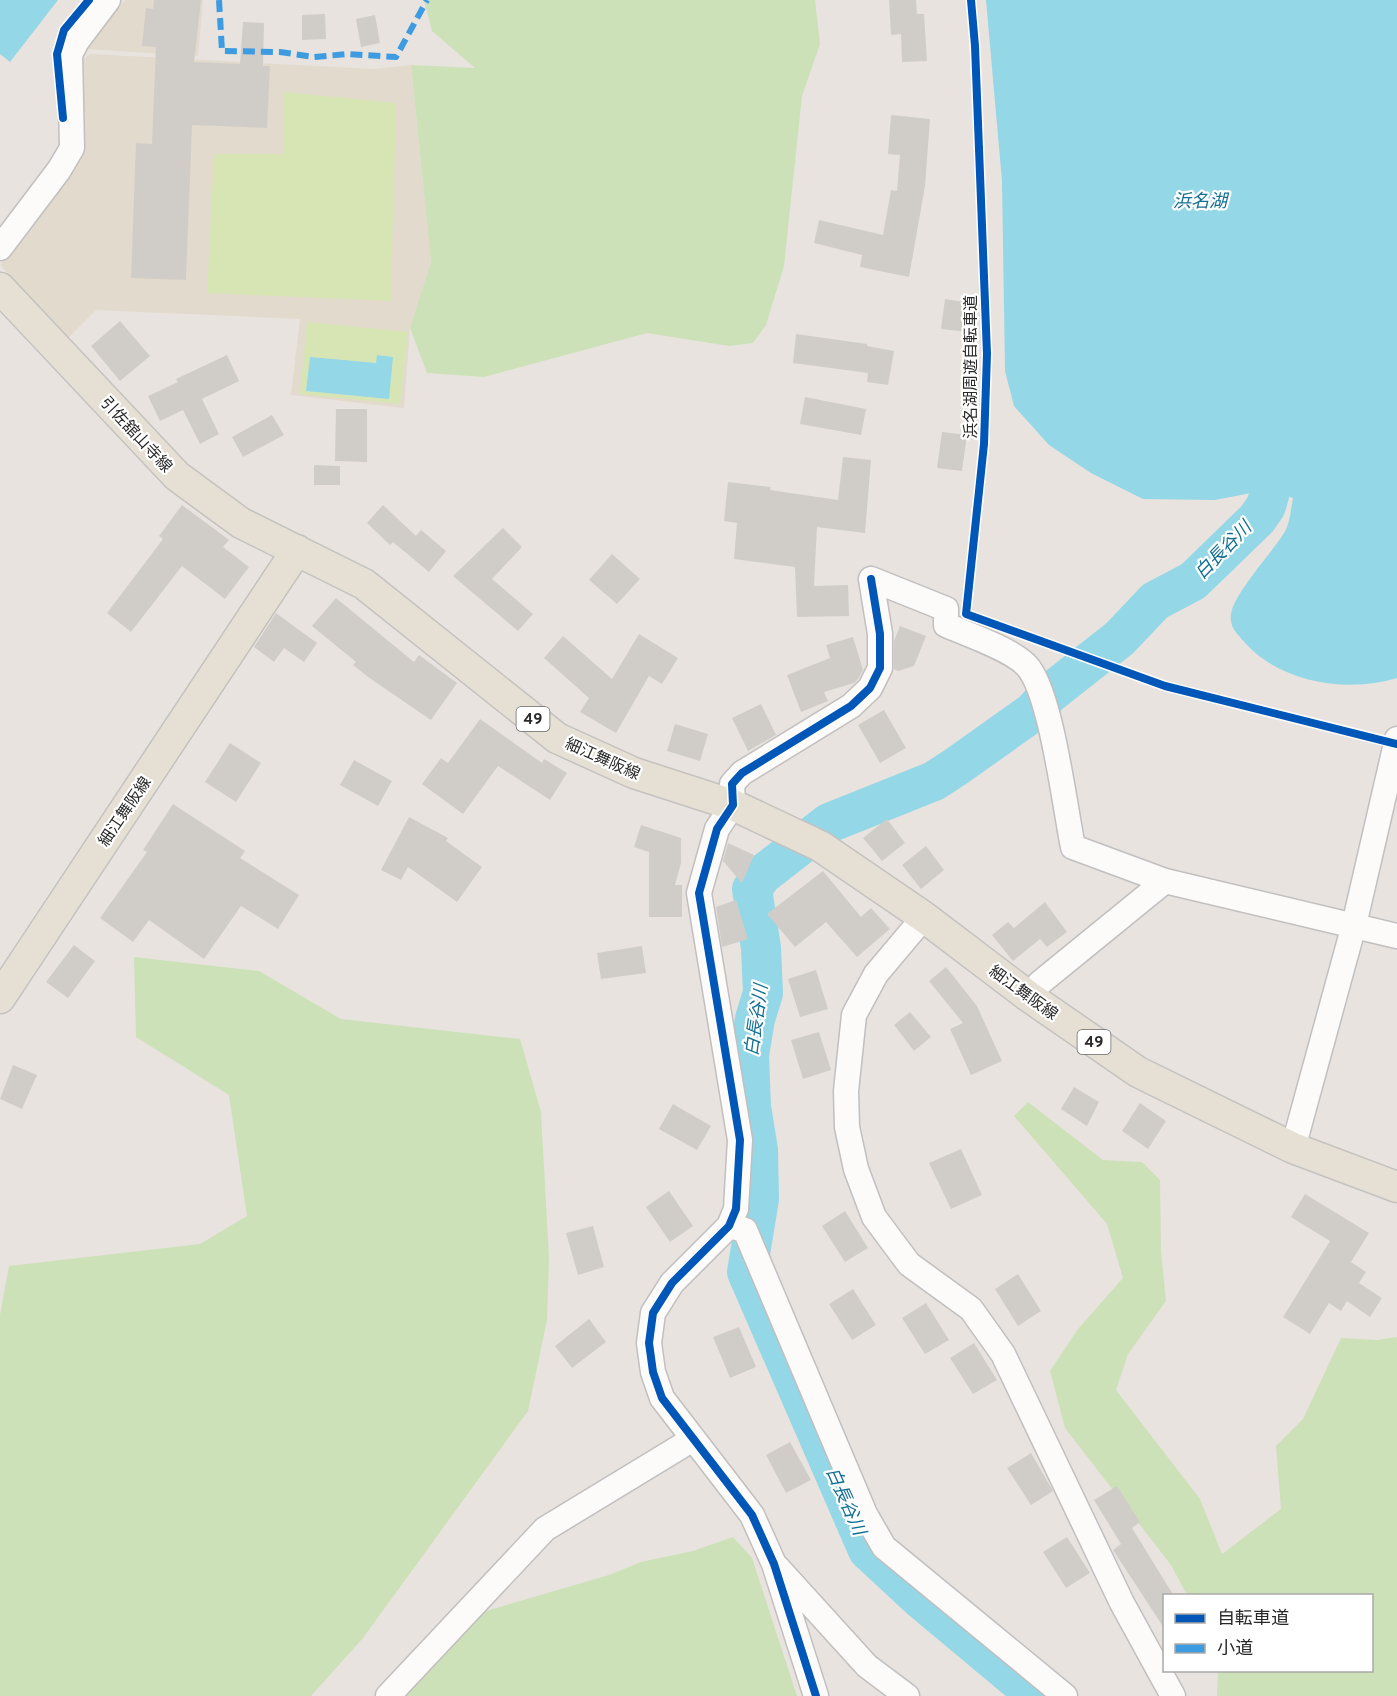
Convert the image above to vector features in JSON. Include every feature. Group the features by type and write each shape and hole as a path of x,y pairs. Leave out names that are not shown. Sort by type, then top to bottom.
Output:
{"main road":[{"name":"引佐舘山寺線","path":"0,288 177,476 241,523 297,550"},
{"name":"細江舞阪線","path":"0,998 297,550 364,584 557,738 634,773 733,805 809,841 924,917 1028,996 1138,1072 1293,1148 1397,1187"}],"street":[{"path":"0,248 59,170 72,148 70,55 76,41 108,0"},
{"path":"816,1696 774,1564 752,1515 662,1398 653,1372 649,1343 653,1313 672,1283 729,1226 736,1209 740,1140 699,893 717,830 733,805 732,784 742,773 851,706 870,688 880,668 880,634 871,579 946,609 946,625 994,646 1027,666 1044,701 1073,847 1165,881 1397,936"},
{"path":"1293,1148 1354,925 1397,739"},
{"path":"1028,996 1041,982 1165,881"},
{"path":"924,917 876,974 854,1015 846,1091 847,1127 856,1169 874,1217 909,1264 971,1309 1003,1354 1122,1603 1173,1696"},
{"path":"729,1226 745,1230 865,1514 884,1547 1065,1696"},
{"path":"387,1696 545,1529 693,1439"},
{"path":"774,1564 867,1666 908,1696"}],"shaded area":[{"path":"125,0 203,0 198,56 84,49"},
{"path":"90,54 374,69 411,65 431,262 410,328 404,408 291,395 300,319 96,310 67,339 1,266 4,249 68,168 77,65"}],"green space":[{"path":"424,0 815,0 820,44 802,96 784,266 766,325 753,343 729,346 647,333 484,377 427,373 410,328 431,262 411,65 475,68 432,31"},
{"path":"284,92 396,103 391,301 207,293 214,154 284,154"},
{"path":"307,322 408,332 400,404 300,394"},
{"path":"134,957 259,971 341,1019 520,1039 541,1112 549,1258 547,1320 528,1411 363,1638 311,1696 0,1696 0,1315 9,1266 200,1244 247,1216 229,1095 136,1037"},
{"path":"1028,1102 1103,1160 1142,1162 1160,1180 1161,1251 1166,1301 1128,1354 1116,1390 1200,1499 1222,1554 1281,1509 1276,1446 1303,1419 1341,1338 1377,1340 1397,1337 1397,1696 1217,1696 1218,1672 1373,1672 1373,1594 1186,1594 1171,1565 1065,1428 1050,1371 1078,1329 1123,1278 1107,1224 1014,1116"},
{"path":"733,1537 752,1558 797,1696 394,1696 469,1616 609,1575 641,1562 693,1551"}],"water":[{"path":"0,0 58,0 10,62 0,54"},
{"name":"浜名湖","path":"986,0 1397,0 1397,678 1358,685 1337,684 1297,676 1262,658 1233,628 1231,614 1234,605 1246,584 1284,533 1289,521 1293,498 1277,493 1272,508 1261,504 1256,492 1215,500 1143,499 1091,473 1049,445 1014,406 1005,371 1002,181"},
{"path":"377,355 393,357 389,399 306,391 310,357 376,363"}],"building":[{"path":"154,0 201,0 194,62 240,64 243,22 264,23 263,66 270,66 267,128 192,125 186,280 131,278 136,143 152,144 156,47 142,46 146,8 153,9"},
{"path":"889,0 916,0 917,14 924,14 927,61 902,62 901,34 891,35"},
{"path":"325,14 326,39 302,40 302,15"},
{"path":"375,15 380,43 361,47 356,19"},
{"path":"891,115 930,119 925,186 909,277 860,267 862,255 814,243 819,220 883,235 891,190 897,191 900,155 888,154"},
{"path":"945,299 972,303 968,332 941,329"},
{"path":"120,321 150,356 120,381 91,346"},
{"path":"796,334 867,344 867,346 894,351 888,385 867,382 868,373 793,363"},
{"path":"227,355 239,381 202,399 219,434 200,444 183,410 160,421 148,396 178,382 176,379"},
{"path":"805,397 866,409 861,435 800,424"},
{"path":"336,409 367,409 367,462 335,461"},
{"path":"272,415 284,435 243,457 232,437"},
{"path":"942,432 967,435 962,471 937,468"},
{"path":"843,457 871,460 865,533 817,527 814,586 848,585 849,616 797,617 795,567 734,559 737,523 724,521 728,482 771,487 770,490 838,500"},
{"path":"314,465 340,466 340,485 314,485"},
{"path":"182,505 229,540 223,547 249,567 225,599 182,566 131,632 107,613 163,539 159,536"},
{"path":"383,505 416,536 421,530 446,551 429,572 393,542 390,545 367,523"},
{"path":"503,528 522,547 492,579 533,614 518,631 453,576"},
{"path":"612,554 640,579 617,604 589,580"},
{"path":"336,598 414,662 419,655 457,683 431,720 368,677 353,665 356,662 312,626"},
{"path":"276,613 317,643 304,662 284,648 274,662 254,647"},
{"path":"900,626 926,636 914,666 898,671 894,669 894,641"},
{"path":"639,634 678,658 662,684 649,676 616,733 580,712 589,698 544,658 563,636 612,679"},
{"path":"853,637 863,670 858,679 854,683 824,692 828,701 801,712 787,675 830,658 826,645"},
{"path":"761,704 776,735 748,751 732,718"},
{"path":"884,710 906,748 880,763 858,725"},
{"path":"480,719 542,763 544,759 567,773 550,800 498,766 463,814 422,784 441,758 448,763"},
{"path":"675,724 708,734 700,761 667,751"},
{"path":"230,743 261,763 236,802 205,782"},
{"path":"354,760 392,781 378,806 340,785"},
{"path":"173,804 245,851 240,858 299,895 278,929 241,906 204,959 149,920 133,942 100,918 147,852 143,850"},
{"path":"409,817 448,838 446,841 482,867 457,902 408,867 401,880 381,870"},
{"path":"887,819 905,843 882,861 863,838"},
{"path":"641,825 681,838 681,863 675,885 682,885 682,917 649,917 649,852 634,847"},
{"path":"728,843 754,855 742,883 723,861"},
{"path":"926,846 944,870 921,889 902,865"},
{"path":"823,871 861,917 871,908 890,929 857,957 826,922 795,947 767,914"},
{"path":"736,900 748,939 722,947 716,907"},
{"path":"1045,902 1067,932 1047,947 1040,939 1013,961 992,935 1008,922 1014,928"},
{"path":"74,945 95,961 68,998 46,982"},
{"path":"642,946 646,973 601,979 597,953"},
{"path":"946,967 977,1006 1002,1061 971,1075 950,1029 963,1023 929,981"},
{"path":"816,970 828,1009 800,1017 788,979"},
{"path":"910,1012 931,1037 914,1051 894,1025"},
{"path":"819,1032 831,1070 803,1079 791,1040"},
{"path":"13,1065 37,1075 22,1109 0,1099"},
{"path":"1074,1087 1099,1102 1087,1126 1061,1109"},
{"path":"1140,1103 1166,1121 1148,1149 1122,1131"},
{"path":"673,1104 711,1126 697,1150 659,1129"},
{"path":"961,1149 982,1195 951,1209 929,1163"},
{"path":"669,1191 693,1226 670,1242 646,1207"},
{"path":"1305,1194 1369,1233 1351,1262 1366,1272 1359,1283 1382,1298 1370,1317 1347,1301 1341,1311 1329,1303 1310,1334 1283,1317 1330,1241 1291,1217"},
{"path":"845,1211 868,1248 845,1262 822,1226"},
{"path":"593,1226 604,1267 578,1275 566,1233"},
{"path":"1018,1274 1041,1311 1018,1326 995,1289"},
{"path":"853,1289 876,1325 852,1340 829,1304"},
{"path":"926,1303 949,1340 925,1354 902,1318"},
{"path":"589,1319 606,1342 572,1368 555,1346"},
{"path":"739,1327 756,1367 730,1378 713,1337"},
{"path":"974,1343 997,1380 973,1394 950,1358"},
{"path":"790,1442 811,1480 786,1493 766,1455"},
{"path":"1031,1453 1053,1491 1031,1505 1007,1468"},
{"path":"1117,1486 1140,1522 1132,1528 1173,1594 1163,1594 1163,1626 1113,1550 1121,1544 1094,1500"},
{"path":"1067,1537 1090,1573 1066,1588 1043,1552"}],"waterway":[{"name":"白長谷川","path":"1037,1696 923,1601 868,1550 747,1272 759,1199 758,1150 751,1107 749,1055 755,1019 763,993 761,948 752,889 762,875 829,823 934,781 957,766 1033,712 1049,694 1120,638 1155,601 1193,581 1257,519 1266,506 1281,452"}],"marked path":[{"path":"219,0 222,51 280,52 314,57 348,54 396,57 427,0"}],"cycle path":[{"path":"63,118 57,54 64,30 89,0"},
{"name":"浜名湖周遊自転車道","path":"971,0 975,46 987,354 984,444 966,614 1165,686 1397,744"},
{"path":"816,1696 774,1564 752,1515 662,1398 653,1372 649,1343 653,1313 672,1283 729,1226 736,1209 740,1140 699,893 717,829 733,805 732,784 742,773 851,706 870,688 880,668 880,634 871,579"}]}
